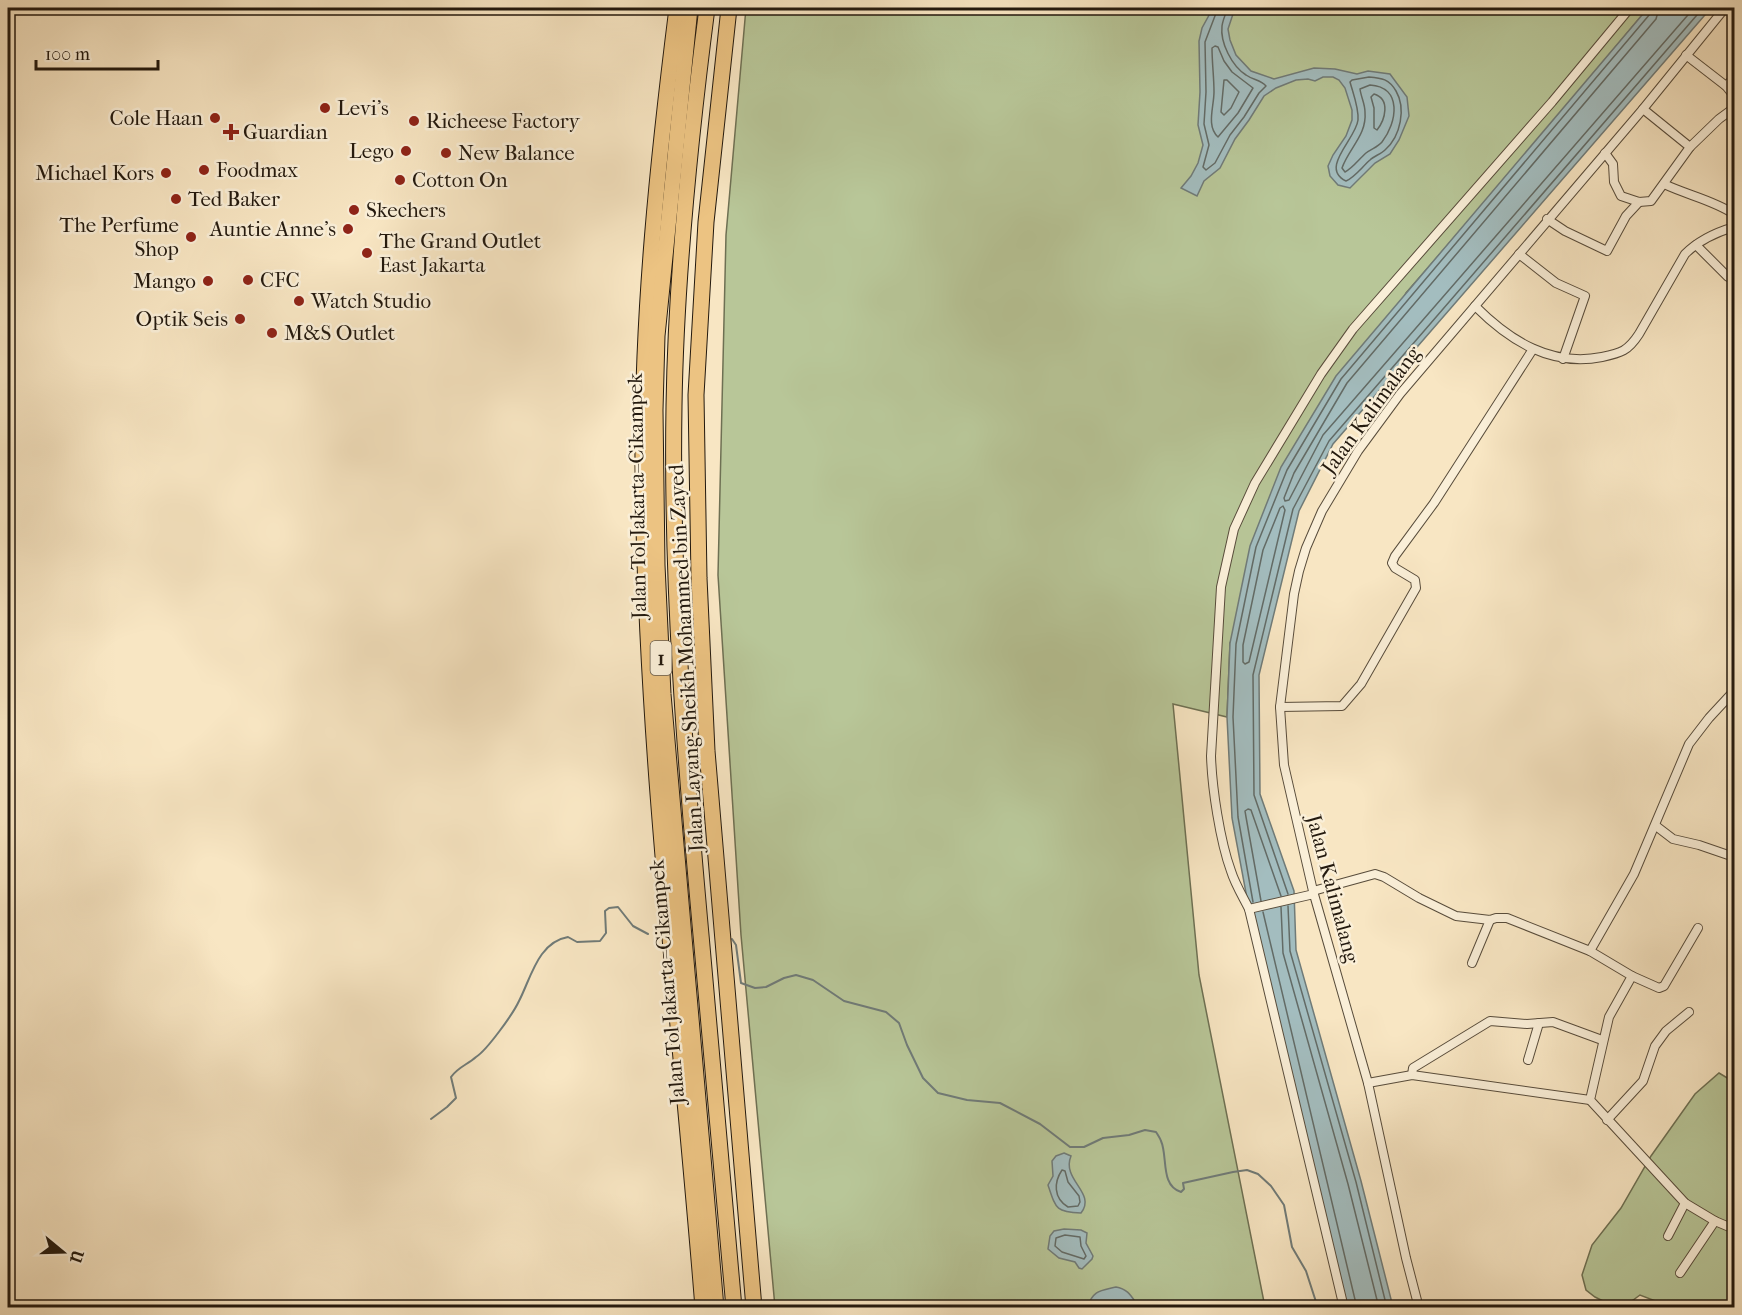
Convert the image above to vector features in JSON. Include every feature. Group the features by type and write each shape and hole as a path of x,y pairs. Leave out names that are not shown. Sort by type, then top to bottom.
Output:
{"highway":[{"name":"Jalan Layang Sheikh Mohammed bin Zayed","path":"677,8 646,316 643,463 646,610 655,756 703,1308"},
{"name":"Jalan Tol Jakarta–Cikampek","path":"690,8 657,336 655,410 657,565 663,694 716,1308"},
{"name":"Jalan Tol Jakarta–Cikampek","path":"707,8 688,176 677,308 674,407 676,567 684,749 734,1308"},
{"name":"Jalan Layang Sheikh Mohammed bin Zayed","path":"729,8 706,222 696,383 699,566 707,751 754,1308"}],"street":[{"path":"1344,1308 1252,909 1231,873 1225,854 1211,768 1219,602 1226,559 1234,529 1255,483 1321,375 1353,329 1552,102 1630,8"},
{"name":"Jalan Kalimalang","path":"1419,1308 1368,1083 1311,894 1284,765 1280,707 1294,594 1306,548 1322,511 1358,451 1400,394 1643,109 1725,8"},
{"path":"1686,55 1726,86 1734,96"},
{"path":"1726,86 1734,78"},
{"path":"1605,153 1613,165 1614,182 1621,196 1639,202 1651,201 1690,147 1734,108"},
{"path":"1643,109 1690,147"},
{"path":"1664,184 1688,195 1717,204 1734,214"},
{"path":"1547,219 1565,231 1607,250 1626,216 1639,202"},
{"path":"1475,306 1503,331 1533,349 1563,360 1589,360 1614,355 1629,348 1651,315 1680,260 1690,249 1718,232 1734,227"},
{"path":"1696,245 1728,278"},
{"path":"1519,254 1556,283 1585,296 1563,360"},
{"path":"1280,707 1342,706 1361,684 1416,588 1415,580 1395,568 1392,563 1395,556 1434,502 1533,349"},
{"path":"1590,951 1634,874 1689,744 1734,691"},
{"path":"1656,826 1673,839 1734,857"},
{"path":"1252,909 1375,874 1456,916 1490,920 1507,918 1590,951 1632,976 1659,988 1664,986 1698,928"},
{"path":"1472,963 1490,920"},
{"path":"1590,1100 1609,1017 1632,976"},
{"path":"1607,1120 1643,1081 1655,1046 1666,1031 1689,1012"},
{"path":"1412,1075 1413,1068 1490,1021 1553,1022 1602,1040"},
{"path":"1528,1060 1539,1023"},
{"path":"1368,1083 1412,1075 1590,1100 1685,1203 1715,1221 1734,1229"},
{"path":"1668,1236 1685,1203"},
{"path":"1680,1273 1715,1221"}],"green space":[{"path":"746,8 1648,8 1518,164 1406,293 1230,643 1227,717 1173,704 1199,975 1265,1307 775,1307 741,935 718,575 726,235"},
{"path":"1719,1073 1734,1082 1734,1307 1671,1307 1640,1295 1629,1303 1613,1306 1595,1297 1586,1290 1582,1275 1592,1245 1621,1208 1651,1156 1695,1094"}],"water":[{"path":"1213,8 1235,8 1228,29 1230,40 1236,55 1251,71 1274,79 1314,68 1335,69 1357,74 1368,71 1390,74 1407,97 1409,116 1390,154 1375,163 1350,188 1338,185 1330,176 1328,166 1346,136 1352,120 1352,110 1345,88 1339,80 1333,77 1323,77 1315,81 1296,80 1264,96 1235,139 1220,168 1204,181 1197,196 1181,188 1198,163 1203,145 1198,125 1199,41 1202,28"},
{"path":"1648,8 1711,8 1333,444 1299,511 1259,675 1260,794 1294,891 1296,950 1361,1181 1393,1307 1344,1307 1249,909 1232,818 1227,717 1230,643 1250,546 1281,467 1336,376"},
{"path":"1064,1153 1071,1156 1069,1165 1071,1172 1085,1199 1085,1206 1081,1213 1066,1212 1058,1208 1048,1185 1053,1176 1052,1161 1056,1156"},
{"path":"1081,1230 1087,1233 1086,1243 1093,1256 1082,1269 1075,1262 1059,1258 1048,1249 1050,1236 1054,1231"},
{"path":"1116,1287 1127,1292 1139,1307 1087,1307 1092,1297 1098,1292"}],"waterway":[{"path":"431,1119 456,1098 451,1077 481,1053 499,1031 516,1007 537,962 549,946 568,937 577,942 600,941 606,933 605,911 609,908 618,907 633,926 648,934"},
{"path":"732,939 736,945 741,983 755,988 766,987 796,975 813,980 844,1001 886,1012 899,1023 923,1078 938,1093 967,1100 1000,1103 1040,1124 1070,1147 1084,1147 1103,1138 1129,1135 1145,1130 1156,1132 1163,1147 1167,1177 1174,1189 1181,1192 1184,1189 1183,1183 1247,1170 1258,1174 1271,1186 1284,1205 1292,1247 1306,1271 1318,1308"}],"place":[{"name":"Levi's","path":"325,108"},
{"name":"Cole Haan","path":"215,118"},
{"name":"Richeese Factory","path":"414,121"},
{"name":"Guardian","path":"231,132"},
{"name":"Lego","path":"406,151"},
{"name":"New Balance","path":"446,153"},
{"name":"Foodmax","path":"204,170"},
{"name":"Michael Kors","path":"166,173"},
{"name":"Cotton On","path":"400,180"},
{"name":"Ted Baker","path":"176,199"},
{"name":"Skechers","path":"354,210"},
{"name":"Auntie Anne's","path":"348,229"},
{"name":"The Perfume Shop","path":"191,237"},
{"name":"The Grand Outlet East Jakarta","path":"367,253"},
{"name":"CFC","path":"248,280"},
{"name":"Mango","path":"208,281"},
{"name":"Watch Studio","path":"299,301"},
{"name":"Optik Seis","path":"240,319"},
{"name":"M&S Outlet","path":"272,333"}]}
